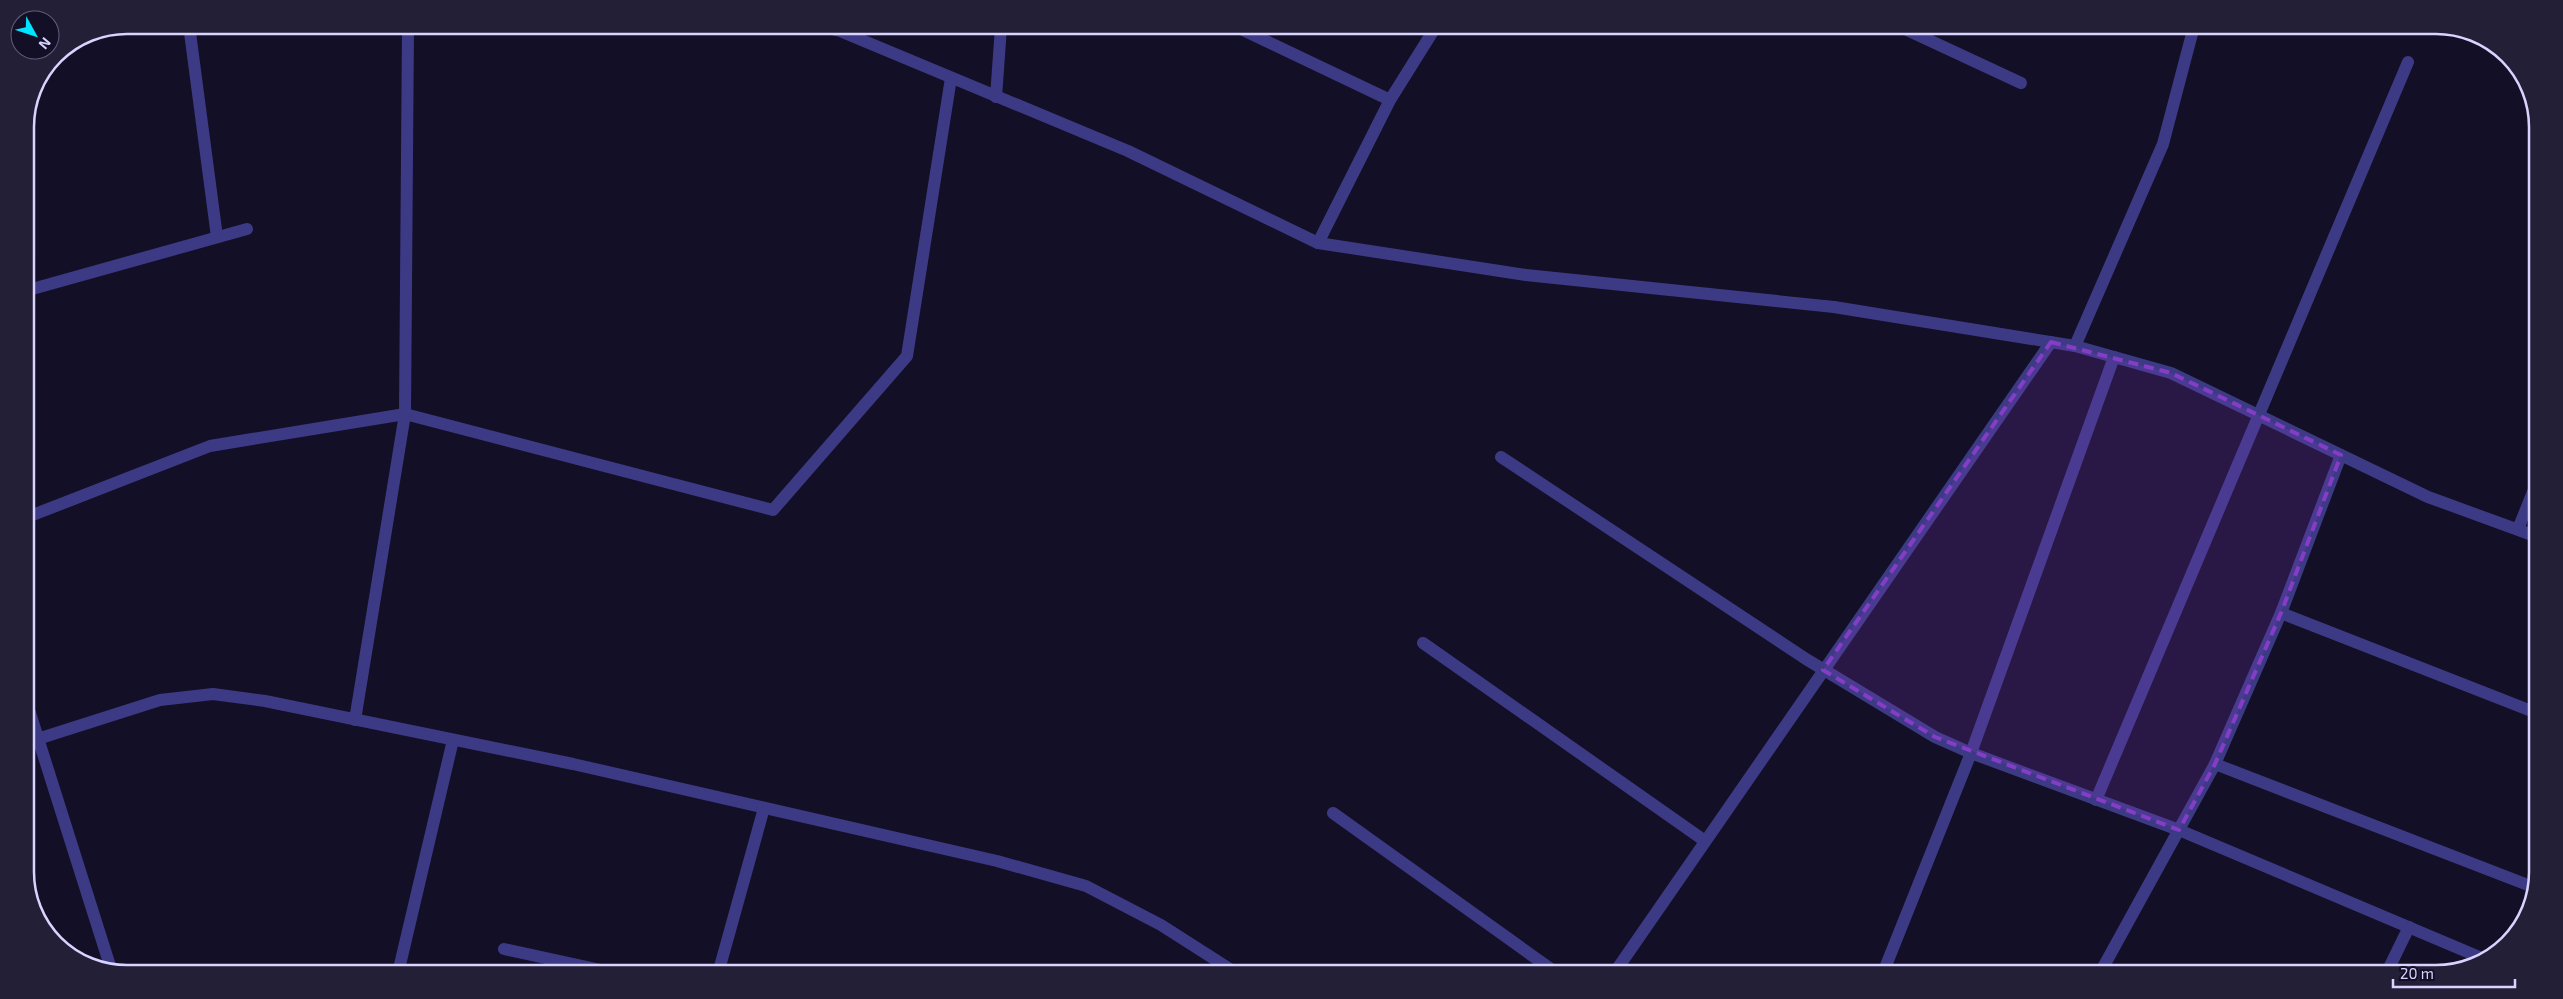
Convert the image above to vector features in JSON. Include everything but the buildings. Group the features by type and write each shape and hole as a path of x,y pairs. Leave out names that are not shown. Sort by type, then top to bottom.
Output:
{"street":[{"path":"190,34 217,237"},
{"path":"355,720 405,414 408,34"},
{"path":"845,34 1128,151 1318,243 1526,275 1834,307 2075,346 2171,373 2428,497 2529,534"},
{"path":"996,97 1000,34"},
{"path":"1252,34 1390,100"},
{"path":"1318,243 1390,100 1431,34"},
{"path":"1916,34 2021,83"},
{"path":"2075,346 2163,144 2192,34"},
{"path":"2096,800 2408,62"},
{"path":"34,514 210,446 405,414 773,510 907,356 951,78"},
{"path":"34,288 247,229"},
{"path":"1620,965 2052,342"},
{"path":"1886,965 1971,753 2114,357"},
{"path":"2104,965 2215,764 2281,613 2341,455"},
{"path":"1500,457 1823,670 1935,737 1971,753 2179,830 2477,956"},
{"path":"2518,529 2529,502"},
{"path":"2281,613 2529,710"},
{"path":"1423,643 1705,841"},
{"path":"34,740 160,700 213,694 265,701 573,764 997,861 1086,886 1161,926 1223,965"},
{"path":"34,723 109,963"},
{"path":"400,965 453,740"},
{"path":"2215,764 2528,885"},
{"path":"721,965 764,808"},
{"path":"1333,813 1545,965"},
{"path":"2390,965 2409,927"},
{"path":"504,949 577,965"}],"highlighted area":[{"path":"2051,342 2171,373 2341,455 2281,613 2215,764 2179,830 1935,737 1823,670"}]}
